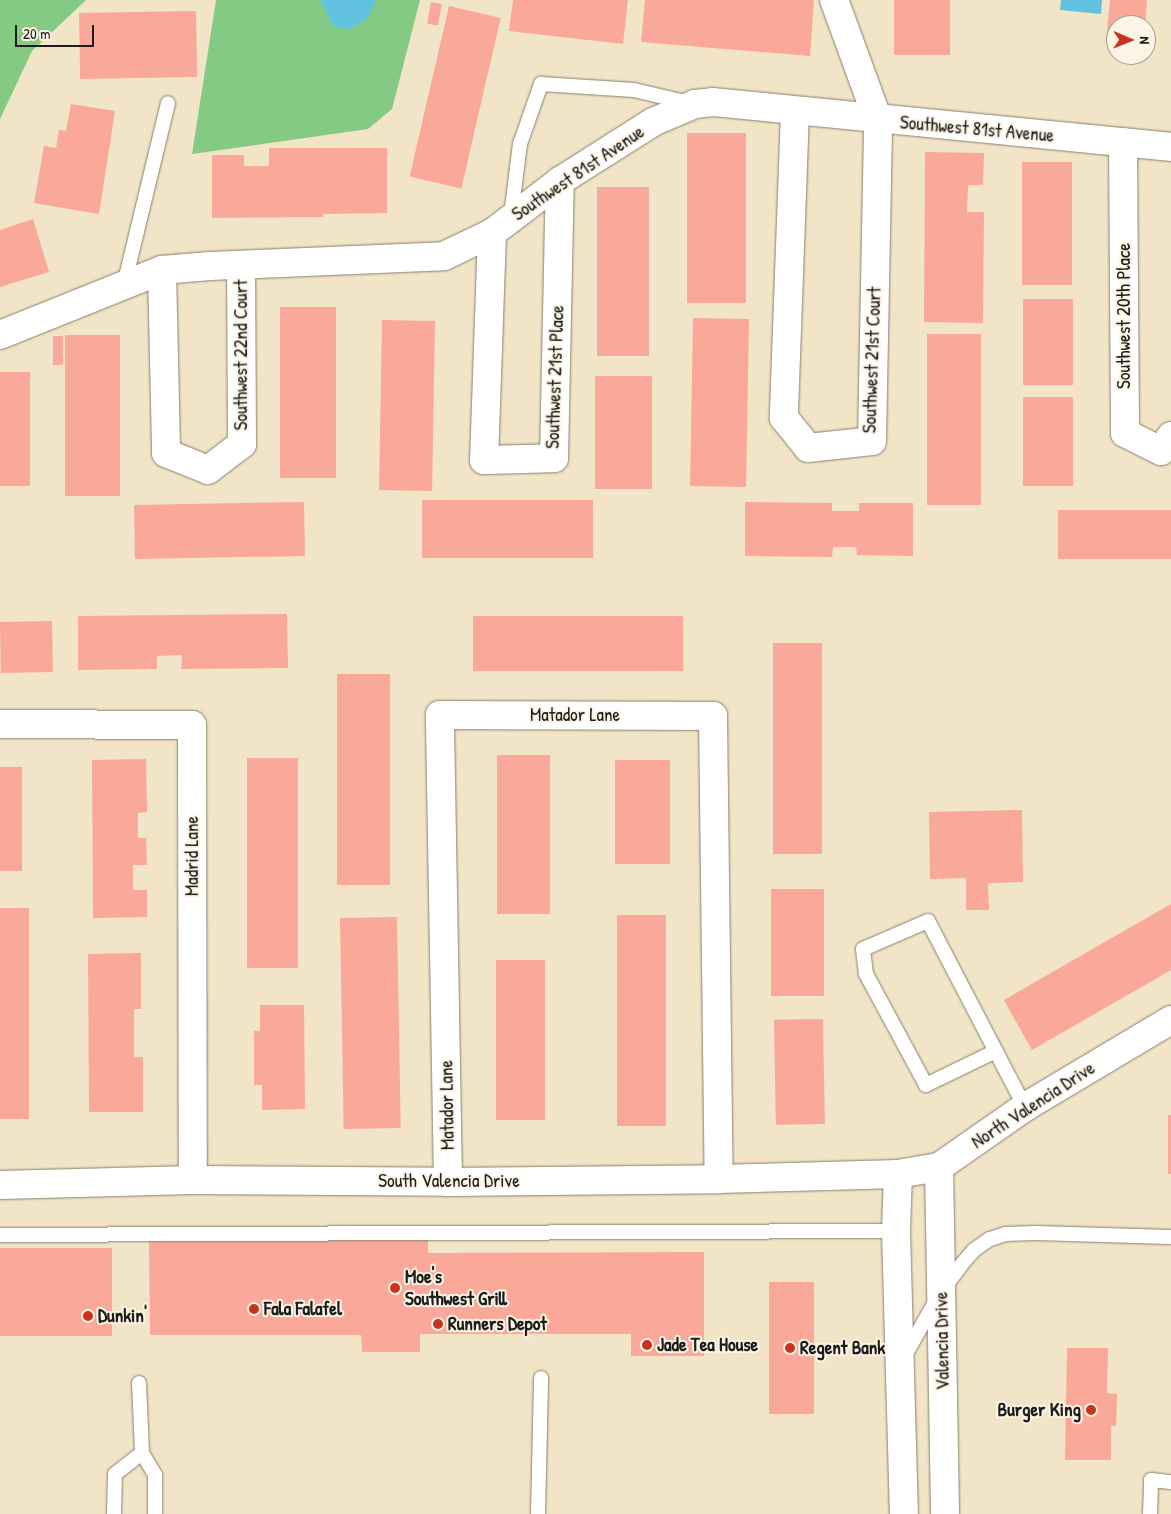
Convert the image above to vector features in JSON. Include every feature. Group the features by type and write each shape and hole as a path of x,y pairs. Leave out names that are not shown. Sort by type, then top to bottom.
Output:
{"street":[{"name":"Southwest 21st Court","path":"795,111 784,418 808,448 872,441 878,120 834,0"},
{"name":"Southwest 81st Avenue","path":"0,335 162,270 444,256 502,225 560,181 653,122 694,104 713,102 878,120 1171,147"},
{"name":"Southwest 20th Place","path":"1123,142 1125,433 1161,451 1171,436"},
{"name":"Southwest 21st Place","path":"502,225 484,460 554,458 560,181"},
{"name":"Southwest 22nd Court","path":"162,270 166,453 208,470 242,444 241,265"},
{"name":"Matador Lane","path":"448,1182 440,715 713,716 719,1179"},
{"name":"Madrid Lane","path":"0,724 192,725 193,1180"},
{"name":"North Valencia Drive","path":"898,1174 939,1168 1025,1107 1169,1026"},
{"name":"Valencia Drive","path":"939,1168 945,1514"},
{"name":"South Valencia Drive","path":"0,1185 193,1180 448,1182 719,1179 898,1174"},
{"path":"898,1174 896,1231 904,1514"}],"lane":[{"path":"502,225 520,144 541,84 634,90 694,104"},
{"path":"124,284 168,104"},
{"path":"996,1051 926,1084 866,974 863,949 928,921 996,1051 1025,1107"},
{"path":"0,1235 896,1231"},
{"path":"900,1364 941,1292 974,1250 990,1239 1006,1234 1171,1237"},
{"path":"538,1514 541,1378"},
{"path":"139,1384 142,1453 155,1475 155,1514"},
{"path":"114,1514 115,1474 142,1453"},
{"path":"1150,1514 1151,1480 1171,1482"}],"green space":[{"path":"0,0 86,0 32,51 0,119"},
{"path":"216,0 420,0 392,109 368,129 192,154"}],"water":[{"path":"320,0 376,0 367,19 348,29 333,26"},
{"path":"1061,0 1102,0 1101,14 1060,10"}],"building":[{"path":"513,0 628,0 623,44 509,31"},
{"path":"645,0 814,0 810,56 641,42"},
{"path":"894,0 950,0 950,55 894,55"},
{"path":"1110,0 1147,0 1146,15 1109,15"},
{"path":"431,2 442,4 438,26 427,24"},
{"path":"449,6 501,18 461,188 410,177"},
{"path":"196,11 197,77 80,79 79,13"},
{"path":"71,104 115,111 99,214 34,203 44,146 56,148 59,130 66,131"},
{"path":"687,133 746,133 746,303 687,303"},
{"path":"269,148 387,148 387,213 323,214 323,217 212,218 212,155 244,155 244,166 269,166"},
{"path":"925,152 984,153 983,185 968,185 967,212 984,212 983,323 924,322"},
{"path":"1022,162 1072,162 1072,285 1022,285"},
{"path":"597,187 649,187 649,356 597,356"},
{"path":"33,219 49,272 0,287 0,230"},
{"path":"1023,299 1073,299 1073,385 1023,385"},
{"path":"280,307 336,307 336,478 280,478"},
{"path":"693,318 749,319 746,487 690,486"},
{"path":"382,320 435,321 432,491 379,490"},
{"path":"927,334 981,334 981,505 927,505"},
{"path":"65,335 120,335 120,496 65,496"},
{"path":"53,336 63,336 63,365 53,365"},
{"path":"0,372 30,372 30,486 0,486"},
{"path":"595,376 652,376 652,489 595,489"},
{"path":"1023,397 1073,397 1073,486 1023,486"},
{"path":"422,500 593,500 593,558 422,558"},
{"path":"304,502 305,556 135,559 134,505"},
{"path":"745,502 832,503 832,511 859,511 859,503 913,503 913,556 857,555 856,547 833,547 832,557 745,556"},
{"path":"1058,510 1171,510 1171,559 1058,559"},
{"path":"287,614 288,668 181,669 182,655 157,656 157,669 78,670 78,616"},
{"path":"473,616 683,616 683,671 473,671"},
{"path":"52,621 53,672 1,673 0,622"},
{"path":"773,643 822,643 822,854 773,854"},
{"path":"337,674 390,674 390,885 337,885"},
{"path":"497,755 550,755 550,914 497,914"},
{"path":"247,758 298,758 298,968 247,968"},
{"path":"146,759 147,812 138,813 138,838 146,838 147,865 133,865 133,890 147,890 147,917 93,918 92,760"},
{"path":"615,760 670,760 670,864 615,864"},
{"path":"0,767 22,767 22,871 0,871"},
{"path":"1022,810 1023,882 988,883 989,910 966,910 966,878 930,879 929,812"},
{"path":"771,889 824,889 824,996 771,996"},
{"path":"1171,904 1171,970 1032,1050 1004,1000"},
{"path":"0,908 29,908 29,1119 0,1119"},
{"path":"617,915 666,915 666,1126 617,1126"},
{"path":"397,917 401,1128 344,1129 340,918"},
{"path":"141,953 141,1009 134,1009 134,1057 143,1057 143,1112 89,1112 88,954"},
{"path":"496,960 545,960 545,1120 496,1120"},
{"path":"260,1005 304,1005 305,1109 262,1110 262,1085 254,1085 254,1031 260,1031"},
{"path":"823,1019 825,1124 776,1125 774,1020"},
{"path":"1168,1115 1171,1115 1171,1174 1168,1174"},
{"path":"428,1240 428,1253 704,1252 704,1356 631,1356 631,1334 420,1334 420,1352 362,1352 361,1335 150,1335 149,1241"},
{"path":"0,1248 112,1248 112,1336 0,1336"},
{"name":"Regent Bank","path":"769,1282 814,1282 814,1414 769,1414"},
{"name":"Burger King","path":"1067,1348 1108,1348 1107,1393 1117,1394 1116,1426 1111,1426 1111,1460 1065,1460"}],"place":[{"name":"Moe's Southwest Grill","path":"395,1288"},
{"name":"Fala Falafel","path":"254,1309"},
{"name":"Dunkin'","path":"88,1316"},
{"name":"Runners Depot","path":"438,1324"},
{"name":"Jade Tea House","path":"647,1345"},
{"name":"Regent Bank","path":"790,1348"},
{"name":"Burger King","path":"1091,1410"}]}
